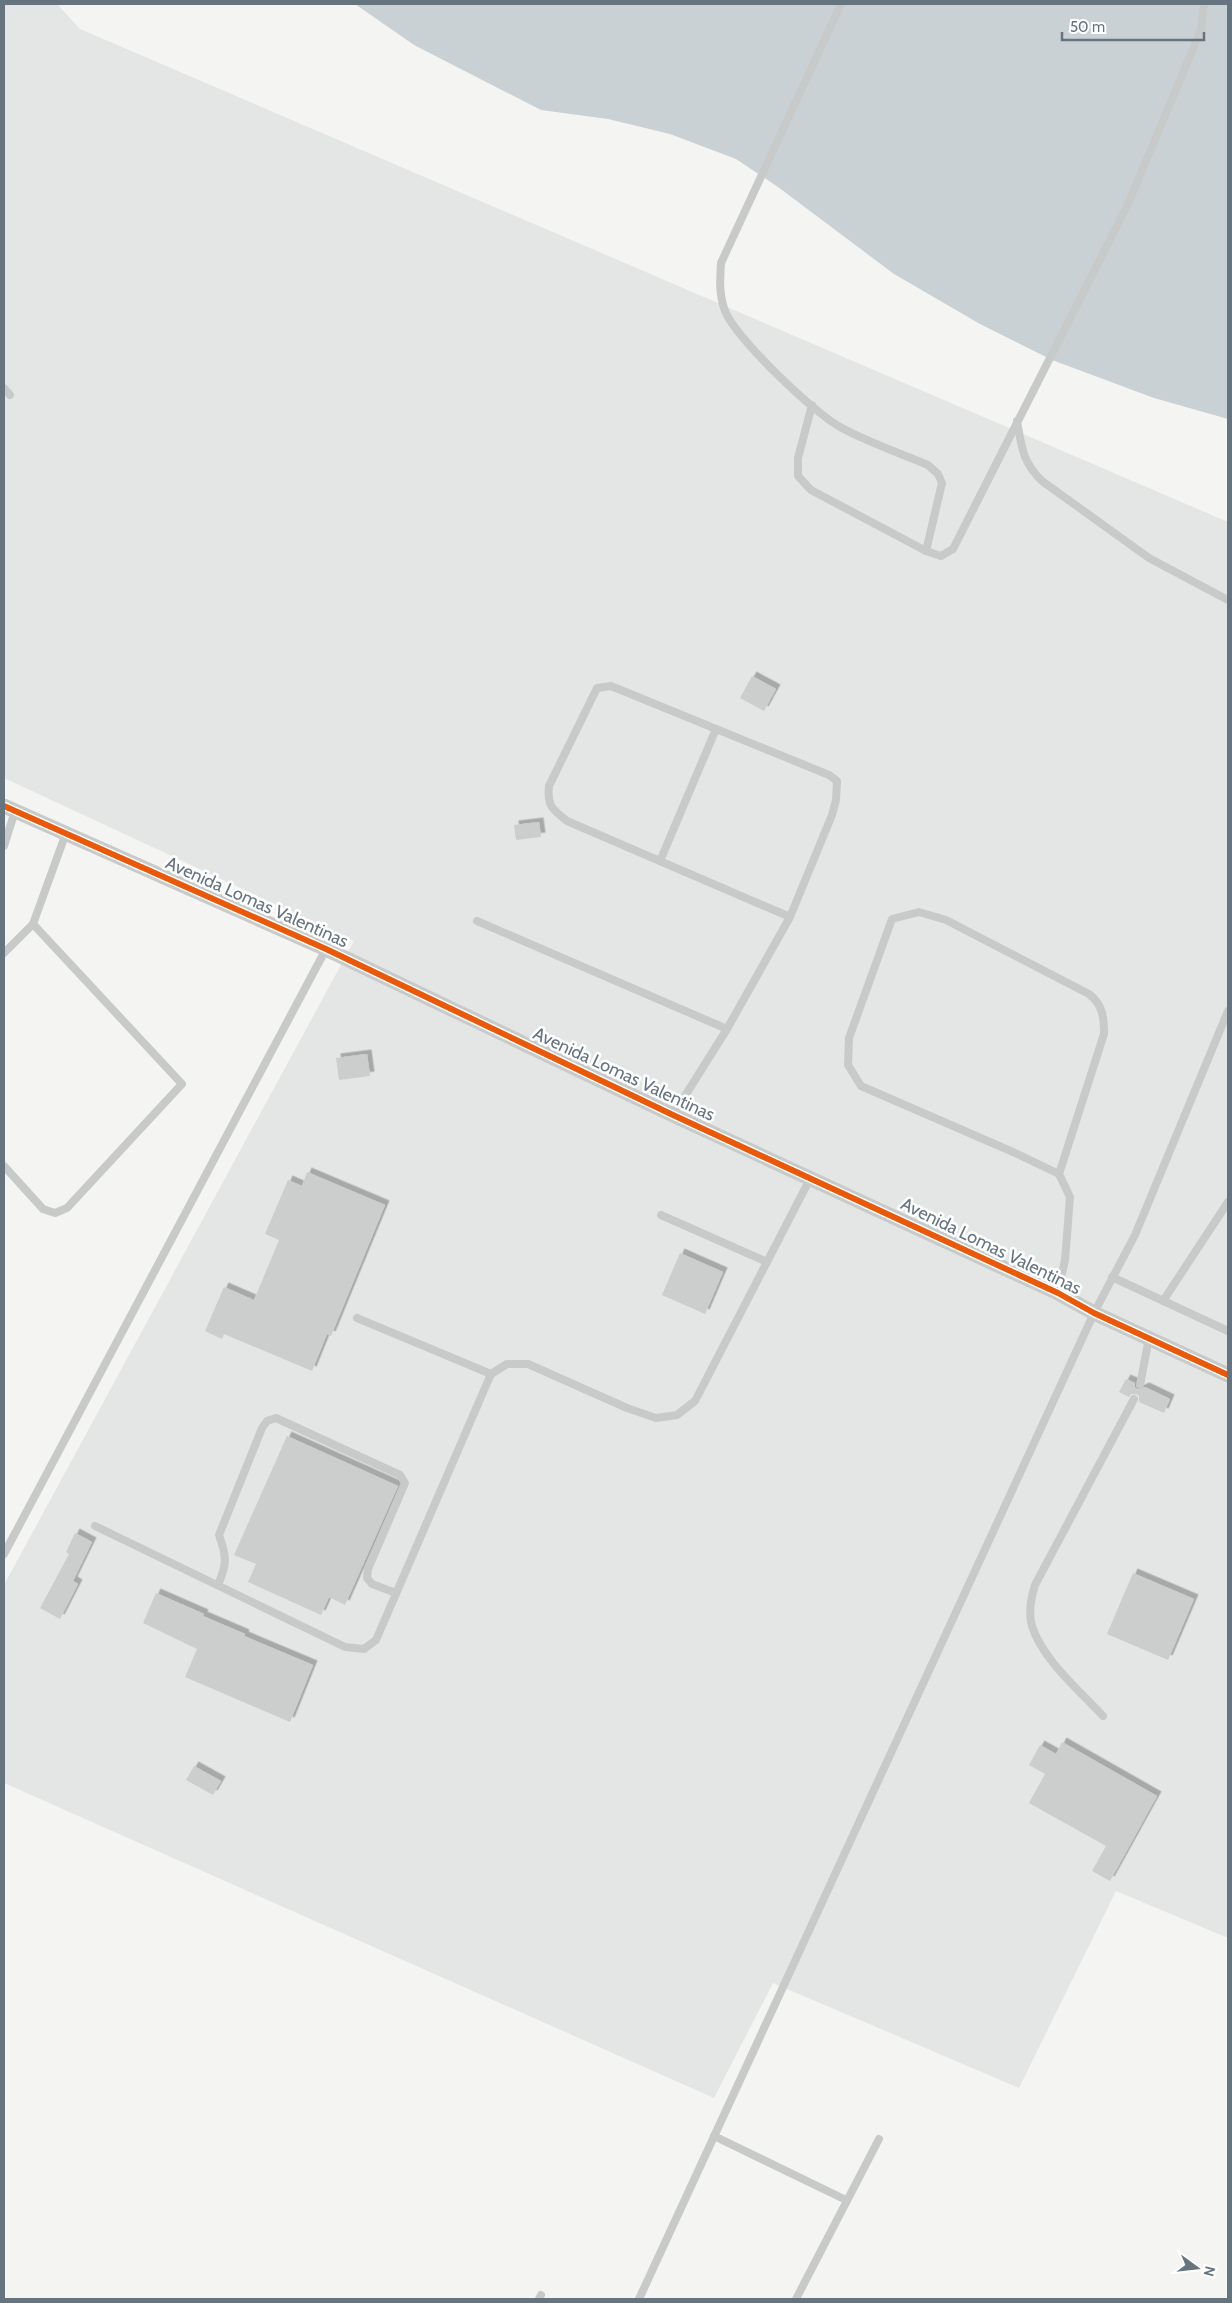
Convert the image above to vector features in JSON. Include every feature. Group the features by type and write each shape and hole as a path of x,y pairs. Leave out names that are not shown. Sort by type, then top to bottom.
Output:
{"street":[{"name":"Avenida Lomas Valentinas","path":"9,808 326,949 674,1115 1058,1293 1094,1313 1228,1375"}],"lane":[{"path":"841,4 721,263 719,285 724,310 744,339 794,391 840,427 928,465 938,474 942,483 926,551"},
{"path":"812,405 798,458 798,476 811,490 926,551 941,556 953,550 1128,204 1201,30 1204,4"},
{"path":"4,388 10,395"},
{"path":"1017,421 1029,468 1042,481 1149,558 1228,600"},
{"path":"674,1115 727,1029 790,917 832,815 836,800 837,782 829,775 610,686 596,688 549,786 548,798 552,809 567,821 790,917"},
{"path":"660,861 716,729"},
{"path":"4,846 9,808"},
{"path":"4,953 33,924 66,833"},
{"path":"1058,1293 1065,1260 1070,1197 1059,1174 861,1086 848,1065 849,1038 892,919 918,912 946,920 1089,994 1098,1001 1104,1016 1104,1034 1059,1174"},
{"path":"477,921 727,1029"},
{"path":"4,1166 43,1209 55,1213 67,1208 182,1084 33,924"},
{"path":"4,1554 326,949"},
{"path":"639,2299 1094,1313 1135,1234 1228,1011"},
{"path":"96,1526 345,1647 364,1648 376,1640 491,1374 507,1364 528,1364 627,1408 656,1418 678,1415 694,1401 811,1177"},
{"path":"1163,1301 1228,1202"},
{"path":"661,1215 767,1262"},
{"path":"1112,1277 1228,1331"},
{"path":"357,1318 491,1374"},
{"path":"1140,1385 1149,1338"},
{"path":"1103,1716 1042,1649 1032,1625 1030,1601 1035,1585 1134,1399"},
{"path":"218,1585 226,1567 226,1553 219,1535 262,1428 267,1420 276,1418 400,1475 405,1483 368,1569 367,1578 372,1584 396,1593"},
{"path":"714,2136 846,2200"},
{"path":"796,2299 879,2139"}],"shaded area":[{"path":"4,4 57,4 80,29 1228,522 1228,1938 1116,1891 1019,2088 773,1983 714,2098 4,1783 4,1585 354,941 4,778"},
{"path":"355,4 1228,4 1228,419 1154,398 1052,360 980,324 894,274 778,187 736,159 670,134 608,119 541,110 414,45"}],"building":[{"path":"752,676 776,689 764,711 740,698"},
{"path":"539,822 541,837 516,840 514,825"},
{"path":"367,1054 370,1076 339,1080 336,1058"},
{"path":"307,1172 385,1205 331,1336 327,1334 312,1371 224,1334 222,1339 205,1331 224,1287 254,1300 279,1240 265,1234 288,1180 302,1186"},
{"path":"680,1253 723,1272 705,1314 662,1295"},
{"path":"1126,1379 1135,1383 1135,1387 1138,1390 1145,1387 1170,1399 1164,1413 1139,1402 1139,1396 1136,1394 1131,1394 1129,1397 1119,1392"},
{"path":"287,1436 398,1486 345,1605 329,1597 321,1615 248,1582 256,1564 234,1555"},
{"path":"75,1533 92,1542 73,1581 78,1584 60,1619 40,1608 69,1554 66,1552"},
{"path":"1133,1573 1194,1599 1168,1660 1107,1634"},
{"path":"156,1593 245,1634 244,1636 313,1665 290,1722 185,1677 197,1649 143,1623"},
{"path":"1062,1742 1157,1796 1110,1881 1092,1871 1106,1846 1029,1803 1045,1774 1029,1765 1040,1745 1056,1754"},
{"path":"194,1766 221,1781 213,1795 186,1780"}],"cycle path":[{"path":"4,806 326,949 673,1115 1058,1293 1094,1313 1228,1375"}]}
